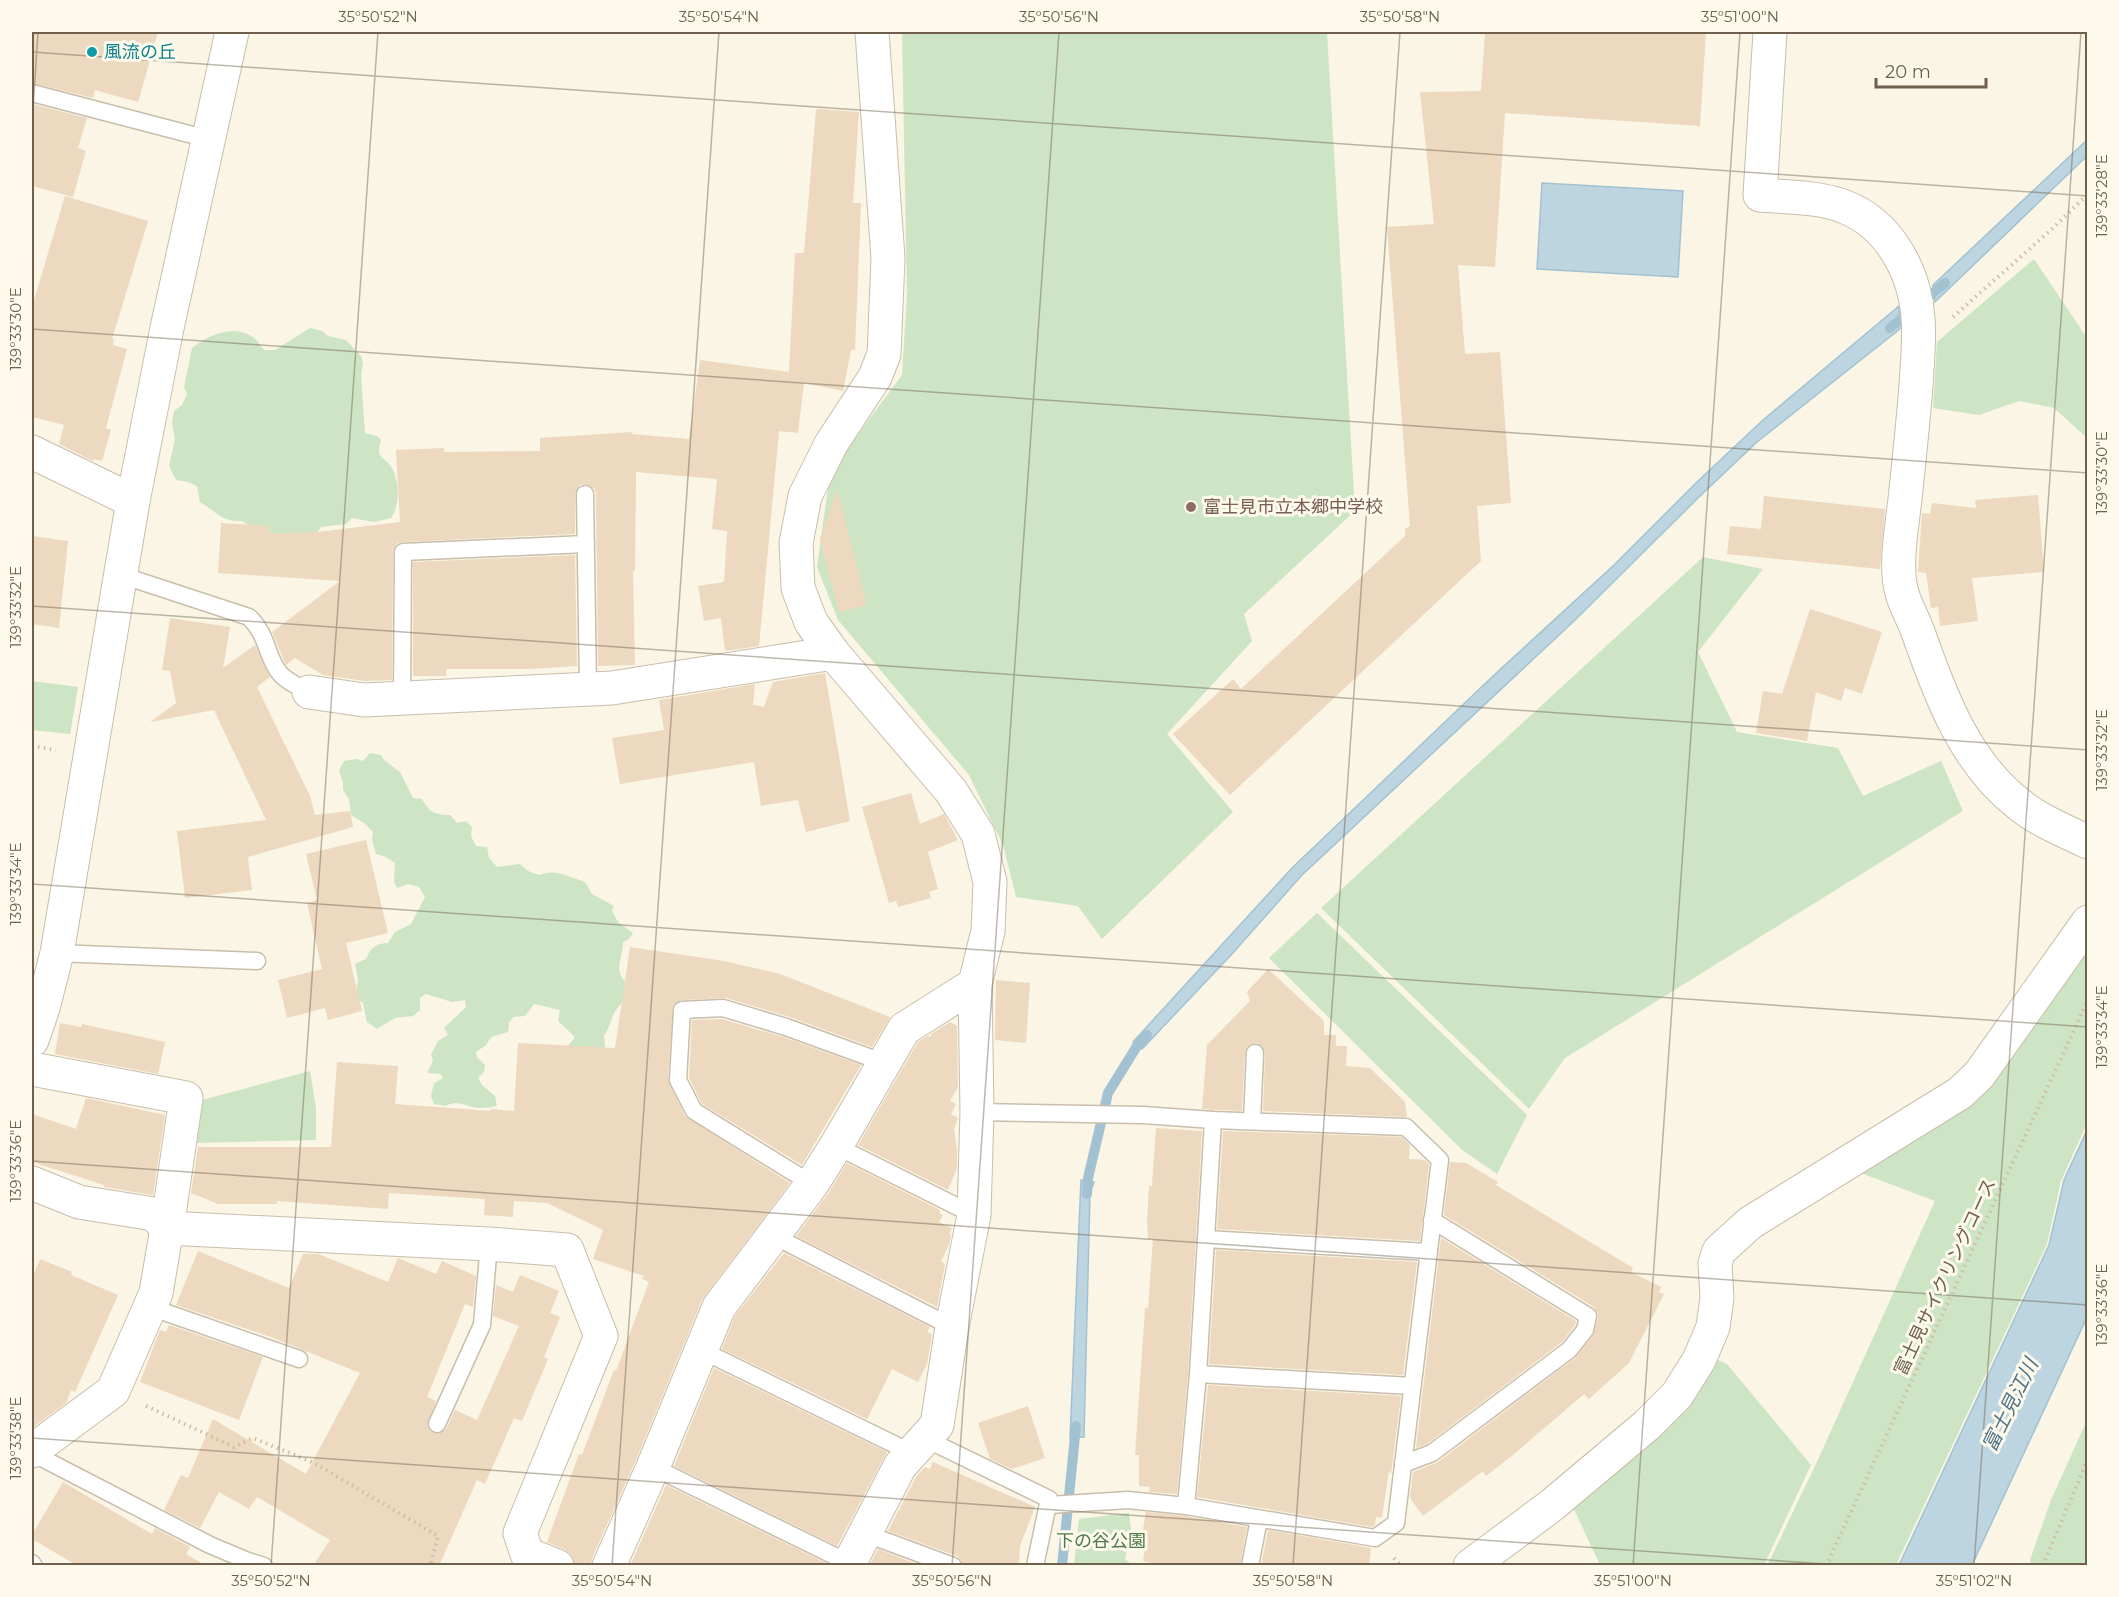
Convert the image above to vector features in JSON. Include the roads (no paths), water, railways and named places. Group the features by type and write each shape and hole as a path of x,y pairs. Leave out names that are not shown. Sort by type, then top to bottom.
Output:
{"street":[{"path":"32,1040 57,953 132,501 232,32"},
{"path":"848,1564 900,1466 938,1425 952,1327 974,1215 977,1112 975,984 988,931 990,882 978,834 951,791 833,653 811,622 798,588 796,543 805,496 831,444 875,377 884,354 888,258 872,32"},
{"path":"1770,32 1760,195 1843,206 1869,219 1891,241 1913,291 1918,317 1918,344 1914,415 1900,556 1901,589 1935,681 1971,752 1994,779 2020,805 2088,842"},
{"path":"32,452 132,501"},
{"path":"309,692 364,700 612,688 833,653"},
{"path":"1470,1566 1552,1505 1647,1425 1677,1395 1700,1360 1713,1327 1717,1298 1715,1263 1719,1251 1750,1223 1966,1087 1979,1076 2088,922"},
{"path":"609,1566 719,1307 812,1184 904,1029 975,984"},
{"path":"32,1069 186,1098 156,1293 150,1307 113,1391 32,1452"},
{"path":"32,1183 79,1202 154,1214 167,1228 567,1250 601,1336 520,1533 527,1554 557,1566"}],"lane":[{"path":"32,93 208,139"},
{"path":"585,494 588,689"},
{"path":"402,699 403,552 586,544"},
{"path":"121,575 249,617 260,628 278,671 291,682 309,692"},
{"path":"57,953 257,961"},
{"path":"812,1184 693,1111 678,1080 682,1010 723,1008 786,1027 885,1063"},
{"path":"1252,1121 1255,1053"},
{"path":"701,1350 919,1446 1049,1499 1055,1505 1128,1500 1185,1506 1374,1538 1396,1523 1440,1160 1406,1127 1213,1120 1143,1115 977,1112"},
{"path":"1185,1506 1198,1374 1213,1120"},
{"path":"836,1146 974,1215"},
{"path":"1403,1464 1432,1453 1569,1350 1585,1330 1588,1316 1432,1220"},
{"path":"774,1236 952,1327"},
{"path":"1206,1239 1428,1252"},
{"path":"437,1424 482,1325 489,1244"},
{"path":"150,1307 299,1359"},
{"path":"1198,1374 1412,1386"},
{"path":"32,1452 210,1545 264,1566"},
{"path":"653,1467 848,1564"},
{"path":"1035,1566 1055,1505"},
{"path":"1250,1566 1259,1519"},
{"path":"864,1533 953,1566"}],"water":[{"path":"2087,140 2087,156 1935,302 1933,285"},
{"path":"1542,183 1683,191 1678,277 1537,269"},
{"path":"1899,306 1900,329 1757,442 1573,622 1301,876 1232,954 1142,1049 1133,1042 1292,868 1492,677 1614,565 1763,420"},
{"name":"富士見江川","path":"2087,1130 2087,1317 1972,1565 1899,1565 2049,1245 2064,1180"},
{"path":"1081,1180 1094,1182 1090,1193 1084,1437 1070,1438"}],"waterway":[{"path":"1890,328 1945,283"},
{"path":"1087,1194 1088,1178 1108,1093 1137,1046 1147,1035"},
{"path":"1062,1566 1076,1426"}],"place":[{"name":"風流の丘","path":"92,52"},
{"name":"富士見市立本郷中学校","path":"1191,507"}],"park label":[{"name":"下の谷公園","path":"1101,1541"}]}
